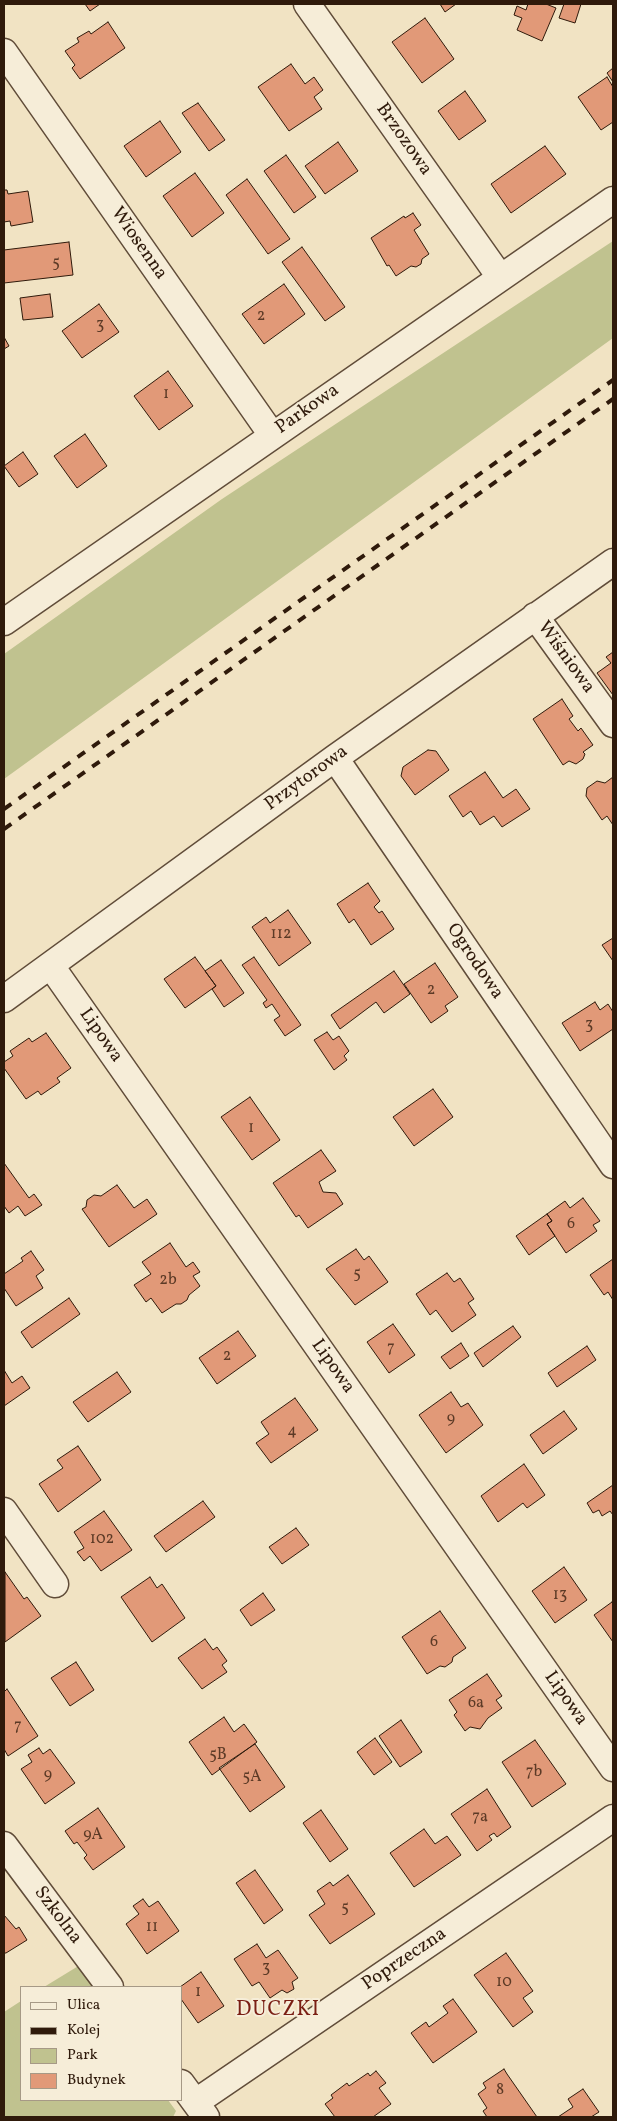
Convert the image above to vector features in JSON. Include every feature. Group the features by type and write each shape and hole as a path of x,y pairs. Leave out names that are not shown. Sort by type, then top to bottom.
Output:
{"street":[{"name":"Brzozowa","path":"308,4 500,277"},
{"name":"Wiosenna","path":"4,52 272,435"},
{"name":"Parkowa","path":"4,622 613,200"},
{"name":"Przytorowa","path":"4,999 335,758 613,562"},
{"name":"Wiśniowa","path":"535,616 613,724"},
{"name":"Ogrodowa","path":"335,758 613,1165"},
{"name":"Lipowa","path":"51,966 613,1768"},
{"path":"4,1511 55,1584"},
{"name":"Poprzeczna","path":"195,2101 613,1818"},
{"name":"Szkolna","path":"4,1845 109,1986"}],"green space":[{"path":"613,241 613,338 4,779 4,654 222,499"},
{"path":"80,1965 94,1986 46,1986"},
{"path":"20,2002 20,2101 169,2101 176,2111 173,2117 4,2117 4,2012"}],"building":[{"path":"85,4 100,4 90,11"},
{"path":"440,4 456,4 445,12"},
{"path":"528,4 546,4 556,8 542,41 517,30 522,18 514,15 517,6 526,10"},
{"path":"564,4 581,4 575,23 559,18"},
{"path":"425,18 454,59 422,83 392,42"},
{"path":"108,22 125,48 80,79 72,68 75,65 65,51 79,42 77,38 89,31 91,34"},
{"path":"291,64 305,84 314,77 323,90 314,97 322,109 289,131 258,87"},
{"path":"613,68 613,82 607,73"},
{"path":"607,77 613,87 613,122 601,130 578,97"},
{"path":"465,91 486,121 459,140 438,111"},
{"path":"198,103 225,140 209,151 182,113"},
{"path":"160,121 181,152 146,177 124,146"},
{"path":"338,142 358,171 325,194 305,166"},
{"path":"545,146 566,174 511,213 491,184"},
{"path":"286,155 316,197 294,213 264,171"},
{"path":"195,173 224,213 192,237 163,196"},
{"path":"247,179 290,239 268,254 226,195"},
{"path":"4,190 7,190 8,194 28,191 33,222 11,226 10,221 4,222"},
{"path":"413,213 421,225 414,230 429,254 422,259 421,264 416,267 411,266 396,276 389,265 387,266 371,238 404,216 405,218"},
{"path":"69,242 73,275 4,283 4,250"},
{"path":"302,247 345,307 325,321 282,262"},
{"path":"284,284 305,314 264,344 242,314"},
{"path":"50,294 53,317 23,320 20,298"},
{"path":"99,304 119,332 82,358 62,331"},
{"path":"4,337 9,346 4,349"},
{"path":"168,371 193,406 159,430 134,396"},
{"path":"85,434 107,466 77,488 54,456"},
{"path":"23,452 38,474 19,487 4,466"},
{"path":"613,652 613,695 597,673 611,663 606,657"},
{"path":"562,699 573,716 569,719 578,731 581,728 593,745 583,752 585,754 583,759 576,764 569,761 563,765 533,719"},
{"path":"428,750 436,751 449,770 415,795 401,776 403,767"},
{"path":"485,772 503,798 516,789 530,809 502,827 494,816 480,825 471,811 463,817 449,796"},
{"path":"613,777 613,825 607,816 602,820 586,796 587,788 597,781 605,783"},
{"path":"368,883 380,901 374,907 379,913 382,911 394,929 371,945 354,919 349,923 337,904"},
{"path":"288,910 311,943 279,966 252,927 266,917 270,923"},
{"path":"613,938 613,961 602,945"},
{"path":"195,957 216,986 185,1008 164,979"},
{"path":"254,957 301,1025 285,1036 274,1020 280,1016 272,1004 266,1008 263,1003 267,1000 242,965"},
{"path":"221,960 244,993 224,1007 212,989 216,986 205,971"},
{"path":"435,963 458,997 445,1006 448,1011 431,1023 404,984"},
{"path":"394,971 410,994 384,1013 376,1002 340,1029 331,1015"},
{"path":"595,1002 600,1010 608,1004 613,1012 613,1029 580,1051 562,1023"},
{"path":"327,1032 333,1040 339,1036 349,1051 344,1056 347,1060 334,1070 314,1040"},
{"path":"46,1033 71,1068 57,1078 60,1082 41,1095 38,1091 26,1099 4,1068 4,1062 13,1056 10,1051 29,1038 32,1042"},
{"path":"433,1089 453,1117 414,1146 393,1117"},
{"path":"250,1097 280,1140 252,1160 221,1117"},
{"path":"321,1150 336,1171 319,1182 323,1192 336,1193 343,1204 308,1228 299,1215 296,1217 273,1183"},
{"path":"4,1163 29,1198 34,1194 42,1205 25,1216 18,1206 9,1213 4,1206"},
{"path":"117,1185 134,1208 147,1199 157,1214 109,1247 82,1209 86,1207 87,1200 94,1195 101,1196"},
{"path":"583,1198 600,1221 593,1225 597,1231 566,1253 547,1224 552,1221 547,1214 565,1201 570,1208"},
{"path":"547,1214 552,1221 547,1224 555,1236 529,1255 516,1236"},
{"path":"170,1243 186,1267 193,1262 200,1272 193,1276 200,1286 189,1295 187,1300 181,1304 176,1304 162,1313 151,1298 146,1302 134,1285 151,1274 142,1262"},
{"path":"356,1249 364,1260 369,1256 388,1282 355,1305 326,1269"},
{"path":"31,1251 44,1270 36,1276 43,1288 16,1306 4,1288 4,1274 23,1261 21,1258"},
{"path":"613,1259 613,1300 608,1292 604,1295 590,1275"},
{"path":"447,1273 454,1282 460,1278 474,1299 468,1303 476,1315 452,1332 436,1310 430,1315 416,1294"},
{"path":"69,1298 80,1314 32,1348 21,1332"},
{"path":"393,1324 415,1355 389,1373 367,1342"},
{"path":"513,1326 521,1337 483,1367 474,1353"},
{"path":"238,1331 256,1356 217,1384 199,1358"},
{"path":"461,1343 469,1356 450,1369 441,1357"},
{"path":"587,1346 596,1360 557,1387 548,1373"},
{"path":"4,1370 12,1383 22,1376 30,1388 4,1406"},
{"path":"117,1372 131,1392 88,1422 73,1402"},
{"path":"451,1392 461,1407 468,1403 483,1425 446,1453 419,1415"},
{"path":"295,1398 318,1430 271,1463 256,1443 269,1434 261,1422"},
{"path":"564,1411 577,1429 543,1454 530,1435"},
{"path":"78,1446 101,1480 58,1512 39,1484 63,1468 57,1460"},
{"path":"524,1464 545,1495 527,1508 523,1503 498,1522 481,1496"},
{"path":"613,1485 613,1515 610,1511 602,1516 599,1510 593,1513 587,1503"},
{"path":"203,1501 215,1517 166,1552 154,1536"},
{"path":"104,1511 132,1550 101,1571 90,1556 84,1561 77,1552 84,1548 74,1532"},
{"path":"296,1528 309,1545 282,1564 269,1547"},
{"path":"564,1567 587,1600 555,1623 532,1591"},
{"path":"5,1572 24,1599 27,1597 41,1616 5,1642"},
{"path":"150,1577 157,1588 162,1584 185,1618 152,1642 121,1597"},
{"path":"263,1593 275,1610 251,1626 240,1610"},
{"path":"613,1603 613,1642 594,1615"},
{"path":"440,1611 466,1648 453,1657 452,1662 445,1667 440,1666 427,1674 402,1637"},
{"path":"205,1639 213,1650 217,1647 227,1661 222,1665 227,1672 202,1689 178,1658"},
{"path":"76,1662 94,1690 70,1706 51,1678"},
{"path":"487,1674 502,1696 496,1700 502,1708 488,1718 480,1729 470,1727 465,1731 454,1715 457,1712 449,1700"},
{"path":"7,1689 38,1736 8,1756 4,1749 4,1692"},
{"path":"224,1717 234,1732 244,1724 257,1742 212,1775 189,1742"},
{"path":"401,1720 422,1752 400,1767 379,1736"},
{"path":"375,1738 392,1762 374,1775 357,1752"},
{"path":"535,1740 566,1784 532,1807 502,1762"},
{"path":"255,1744 285,1787 250,1812 219,1768"},
{"path":"39,1748 43,1754 50,1749 75,1783 45,1804 21,1769 32,1762 28,1755"},
{"path":"487,1789 511,1827 497,1837 494,1833 489,1836 492,1840 477,1851 451,1814"},
{"path":"98,1808 125,1847 93,1870 84,1858 87,1855 77,1842 74,1844 65,1831"},
{"path":"321,1810 348,1849 330,1862 303,1823"},
{"path":"424,1829 435,1844 447,1836 461,1855 414,1887 390,1853"},
{"path":"255,1870 283,1910 264,1924 236,1883"},
{"path":"348,1875 375,1914 330,1944 309,1915 325,1904 317,1891 330,1882 333,1886"},
{"path":"143,1899 149,1907 158,1901 179,1931 147,1954 126,1924 139,1914 133,1906"},
{"path":"4,1915 16,1929 19,1927 27,1940 6,1953 4,1953"},
{"path":"257,1944 266,1958 278,1950 298,1978 292,1982 294,1989 287,1993 282,1990 270,1998 259,1982 252,1986 234,1959"},
{"path":"506,1953 533,1991 523,1998 533,2012 513,2027 474,1975"},
{"path":"201,1972 224,2006 198,2023 182,2000 181,1986"},
{"path":"453,1999 477,2032 433,2063 411,2033 426,2022 429,2027 448,2013 443,2006"},
{"path":"504,2069 537,2117 487,2117 483,2111 487,2108 478,2094 486,2088 483,2083"},
{"path":"376,2071 386,2083 379,2088 391,2104 373,2117 335,2117 325,2104 333,2098 331,2095 347,2083 349,2086 368,2073 370,2076"},
{"path":"583,2089 599,2112 591,2117 558,2117 573,2107 568,2099"}],"railway":[{"path":"4,809 613,380"},
{"path":"4,829 613,399"}],"district":[{"name":"DUCZKI","path":"278,2011"}]}
